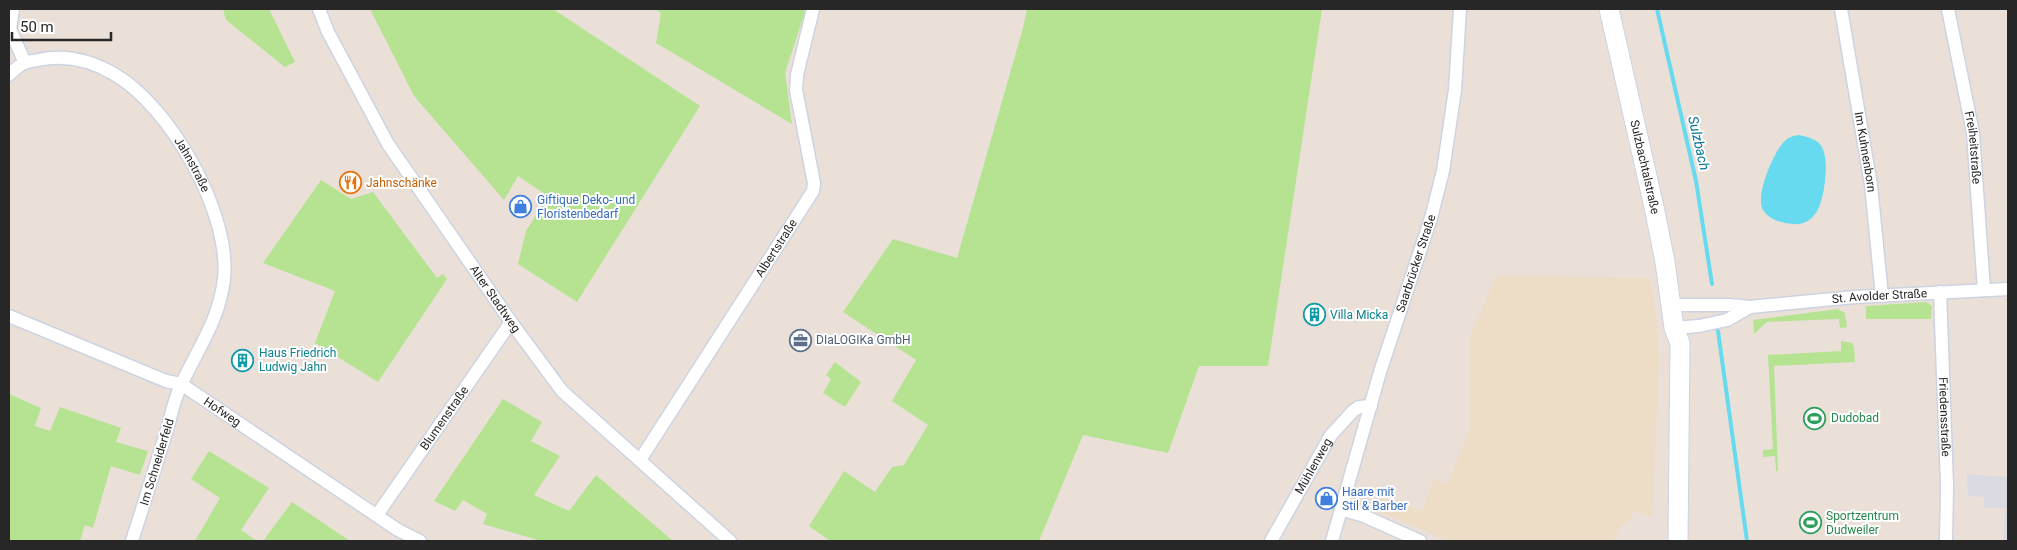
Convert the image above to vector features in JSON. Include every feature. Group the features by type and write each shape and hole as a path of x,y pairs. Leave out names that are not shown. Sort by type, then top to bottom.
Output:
{"main road":[{"name":"Sulzbachtalstraße","path":"1609,9 1654,207 1671,305 1672,336 1666,541"},
{"name":"Sulzbachtalstraße","path":"1672,336 1680,343 1678,541"}],"street":[{"path":"13,9 10,29 25,63"},
{"name":"Alter Stadtweg","path":"319,9 328,32 384,138 511,322 562,391 730,541"},
{"name":"Albertstraße","path":"640,460 813,192 814,183 796,90 797,75 813,9"},
{"name":"Saarbrücker Straße","path":"1332,541 1371,406 1431,218 1443,171 1455,90 1460,9"},
{"name":"Im Kuhnenborn","path":"1841,9 1871,185 1882,296"},
{"name":"Freiheitstraße","path":"1948,9 1973,133 1984,290"},
{"name":"Jahnstraße","path":"9,75 25,63 58,57 78,59 96,64 123,79 150,102 191,158 215,217 224,250 224,277 220,300 210,331 181,384"},
{"name":"St. Avolder Straße","path":"1671,305 1750,307 1821,300 2008,289"},
{"name":"Friedensstraße","path":"1940,292 1947,486 1946,541"},
{"name":"St. Avolder Straße","path":"1672,336 1699,326 1727,320 1750,307"},
{"name":"Hofweg","path":"9,316 166,381 181,384 398,530 420,541"},
{"name":"Blumenstraße","path":"377,515 511,322"},
{"name":"Im Schneiderfeld","path":"132,541 181,384"},
{"name":"Mühlenweg","path":"1271,541 1331,435 1353,411 1359,407 1371,406"},
{"path":"1341,509 1364,516 1420,541"}],"shaded area":[{"path":"1496,276 1650,278 1657,326 1659,361 1652,518 1634,510 1630,521 1622,525 1613,541 1449,541 1378,511 1382,499 1422,511 1435,478 1447,485 1470,429 1470,337"},
{"path":"1967,474 2008,477 2008,541 2003,541 2005,508 1984,508 1984,497 1968,496"}],"green space":[{"path":"223,9 269,9 295,62 285,67 226,20"},
{"path":"370,9 553,9 700,106 577,302 518,264 526,231 548,196 518,176 504,200 414,96"},
{"path":"654,9 806,9 785,73 792,124 656,43 661,13"},
{"path":"1027,9 1322,9 1268,366 1199,366 1168,453 1083,435 1039,541 830,541 809,526 844,471 875,492 892,467 904,465 928,425 892,401 916,360 843,312 893,239 957,258"},
{"path":"321,180 351,199 373,192 437,278 443,274 447,279 378,382 315,343 335,291 263,263"},
{"path":"1926,302 1932,306 1931,319 1866,319 1866,306"},
{"path":"1838,309 1845,313 1847,327 1840,328 1839,319 1767,322 1754,334 1753,320"},
{"path":"1841,341 1852,343 1855,362 1774,366 1778,471 1776,471 1775,456 1763,457 1763,450 1773,449 1768,355 1841,351"},
{"path":"835,362 861,382 845,407 823,393 831,379 826,375"},
{"path":"9,394 41,408 35,426 50,431 60,407 121,428 116,442 148,451 140,475 111,466 93,528 85,525 80,541 9,541"},
{"path":"503,399 542,422 531,441 560,456 534,495 569,511 596,475 673,541 541,541 483,524 487,514 463,500 455,511 434,501"},
{"path":"209,451 269,488 241,530 257,541 195,541 220,498 191,479"},
{"path":"292,502 350,541 263,541"}],"water":[{"path":"1799,135 1818,142 1822,147 1826,164 1824,190 1819,207 1810,219 1804,223 1785,223 1772,219 1767,215 1761,204 1761,195 1766,175 1779,148 1788,138"}],"waterway":[{"name":"Sulzbach","path":"1657,9 1696,181 1712,284"},
{"name":"Sulzbach","path":"1718,331 1747,541"}],"place":[{"name":"Jahnschänke","path":"350,183"},
{"name":"Giftique Deko- und Floristenbedarf","path":"521,207"},
{"name":"Villa Micka","path":"1314,315"},
{"name":"DIaLOGIKa GmbH","path":"800,340"},
{"name":"Haus Friedrich Ludwig Jahn","path":"243,360"},
{"name":"Dudobad","path":"1815,418"},
{"name":"Haare mit Stil & Barber","path":"1326,499"},
{"name":"Sportzentrum Dudweiler","path":"1810,523"}]}
